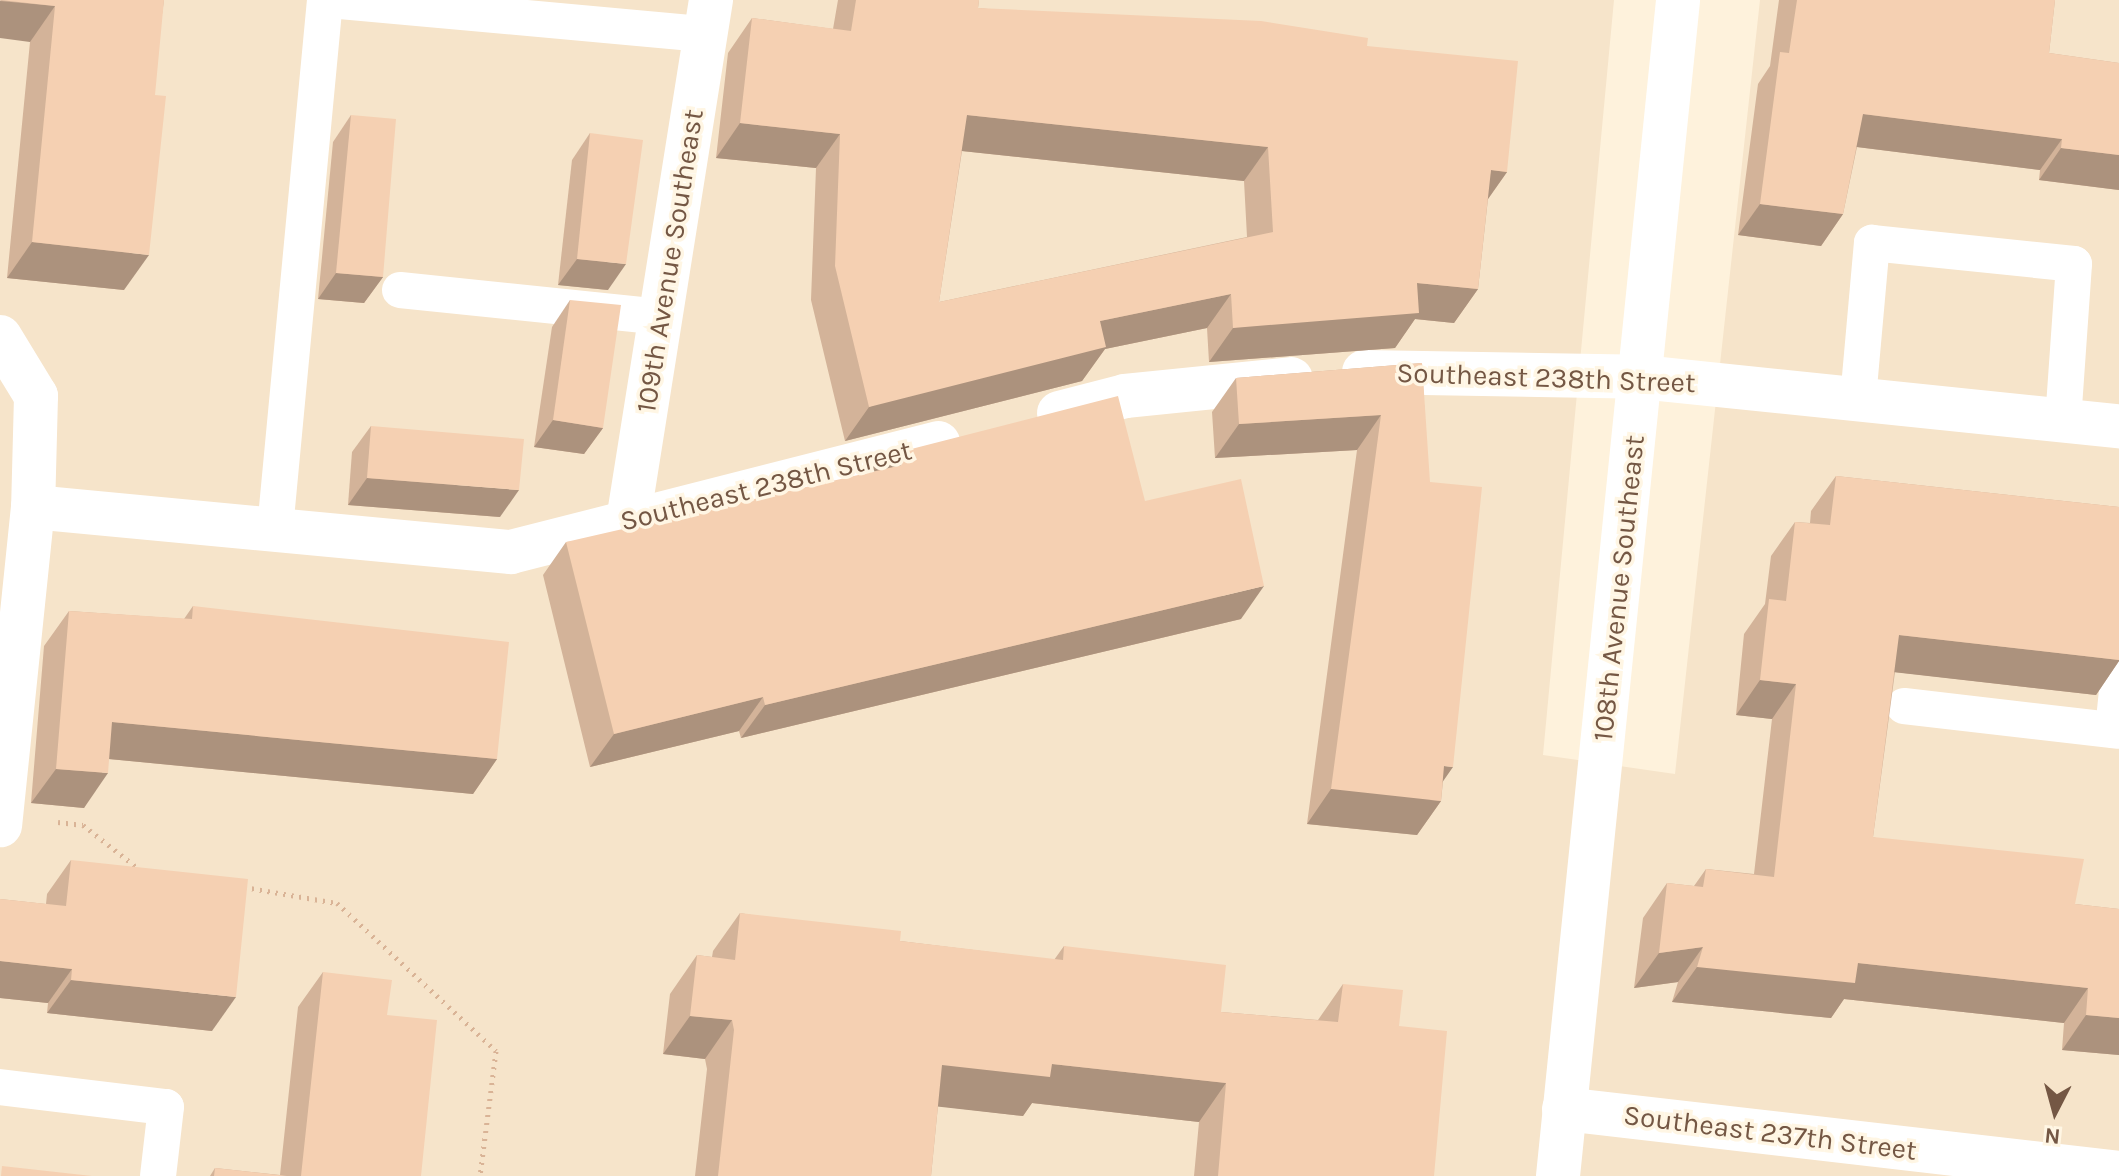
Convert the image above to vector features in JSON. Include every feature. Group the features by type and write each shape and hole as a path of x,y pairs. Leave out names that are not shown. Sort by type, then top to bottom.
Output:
{"street":[{"name":"108th Avenue Southeast","path":"1558,1176 1678,0"},
{"name":"109th Avenue Southeast","path":"628,521 709,17"},
{"path":"0,337 36,396 33,507 0,825"},
{"name":"Southeast 238th Street","path":"1020,423 1125,396 1362,372 1641,377 2119,426"},
{"name":"Southeast 238th Street","path":"33,507 511,552 974,434"},
{"name":"Southeast 237th Street","path":"1564,1109 2119,1173"}],"lane":[{"path":"275,529 327,0 709,17"},
{"path":"1858,399 1872,243 2074,264 2063,420"},
{"path":"400,290 661,317"},
{"path":"1904,706 2116,730 2119,671"},
{"path":"0,1087 166,1107 158,1176"}],"path":[{"path":"1,815 83,825 145,871"},
{"path":"234,886 337,903 370,926 496,1051 480,1176"}],"shaded area":[{"path":"0,0 1614,0 1543,755 1675,774 1760,0 2119,0 2119,1176 0,1176"}],"building":[{"path":"0,0 164,0 155,95 166,96 149,255 32,242 55,6"},
{"path":"856,0 979,0 978,8 1261,21 1368,38 1367,46 1518,61 1507,172 1491,170 1478,289 1417,283 1419,313 1233,328 1231,294 1100,321 1106,347 869,407 835,266 840,134 740,123 752,18 851,31","holes":["967,115 1268,147 1273,232 939,302"]},
{"path":"1797,0 2055,0 2049,53 2119,63 2119,155 2061,148 2062,139 1863,114 1843,214 1760,204 1780,52 1789,53"},
{"path":"351,115 396,119 383,277 336,273"},
{"path":"590,133 643,140 626,264 577,259"},
{"path":"570,300 621,305 603,428 553,420"},
{"path":"1422,363 1430,482 1482,487 1453,767 1444,766 1441,801 1331,789 1381,415 1239,424 1236,378"},
{"path":"1118,396 1145,501 1241,479 1264,586 765,705 763,697 614,734 566,542 902,465 880,457"},
{"path":"371,426 524,439 519,490 367,478"},
{"path":"1836,476 2119,507 2119,660 1899,635 1873,837 2084,859 2075,904 2119,909 2119,1018 2086,1015 2088,988 1858,963 1855,983 1697,967 1703,947 1659,953 1667,883 1703,887 1706,869 1774,877 1796,684 1760,680 1769,599 1786,601 1795,522 1830,525"},
{"path":"193,606 509,642 497,759 112,722 108,773 56,769 69,611 192,619"},
{"path":"71,860 248,879 236,997 71,980 72,969 0,961 0,899 66,906"},
{"path":"740,913 901,931 900,941 1063,960 1064,946 1226,965 1221,1012 1338,1022 1343,984 1403,990 1399,1026 1447,1031 1434,1176 1218,1176 1226,1083 1052,1064 1050,1077 942,1065 931,1176 718,1176 734,1030 732,1020 690,1016 697,955 735,960"},
{"path":"323,972 392,980 387,1015 437,1020 421,1176 301,1176"},
{"path":"2,1166 92,1176 1,1176"},
{"path":"215,1168 287,1176 214,1176"}]}
